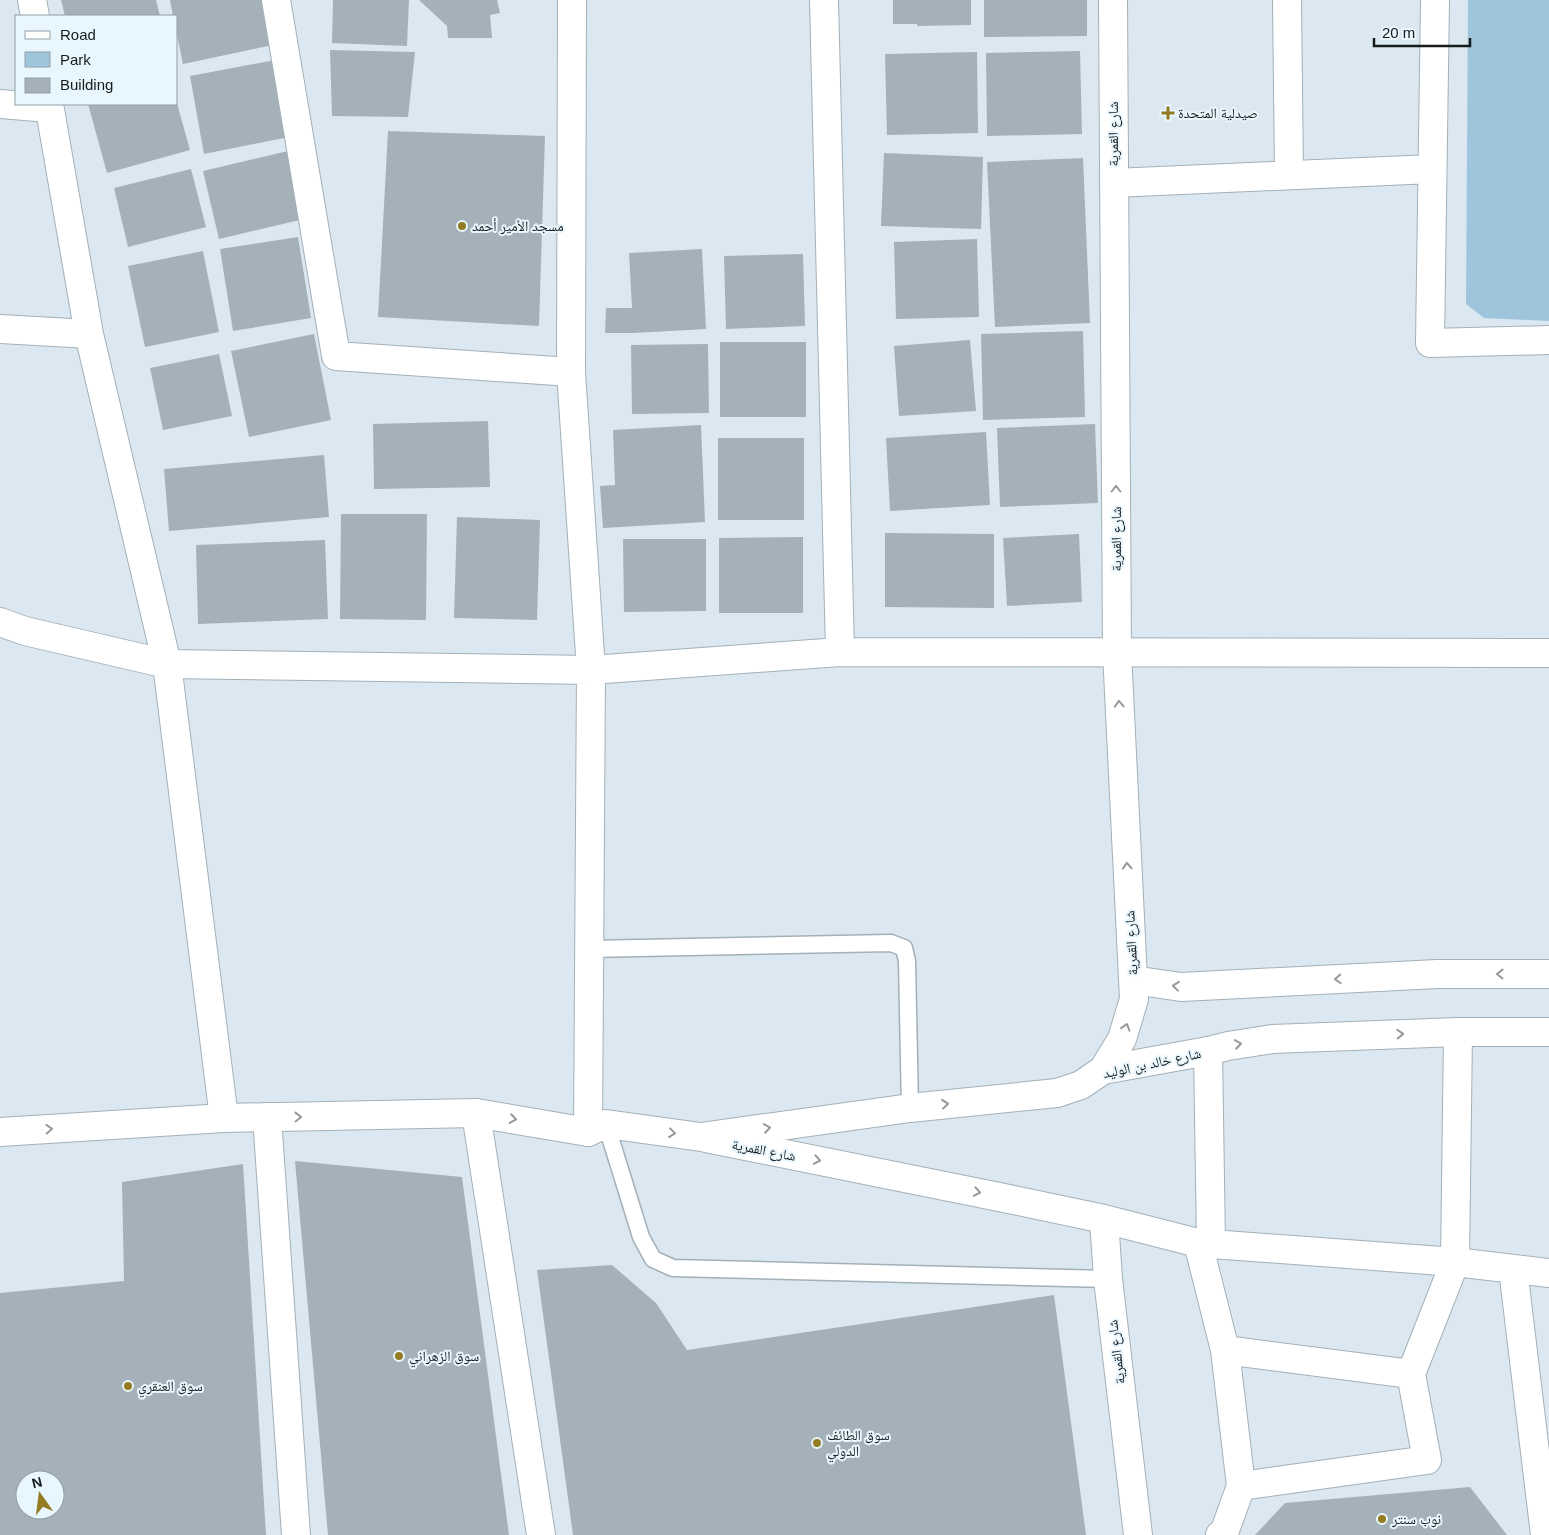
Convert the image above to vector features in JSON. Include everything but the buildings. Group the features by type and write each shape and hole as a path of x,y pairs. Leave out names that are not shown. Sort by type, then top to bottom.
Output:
{"street":[{"path":"32,0 35,15"},
{"path":"276,0 336,356 571,372"},
{"path":"572,0 571,372 591,670 589,949 597,1128"},
{"path":"824,0 840,652"},
{"name":"شارع القمرية","path":"1103,1070 1122,1038 1134,999 1117,652 1113,0"},
{"path":"1287,0 1289,175"},
{"path":"1435,0 1430,343 1549,340"},
{"path":"0,104 15,105"},
{"path":"24,105 49,106 89,334 168,664 224,1118"},
{"path":"1114,183 1432,169"},
{"path":"0,329 89,334"},
{"path":"0,622 25,631 168,664 591,670 840,652 1549,653"},
{"path":"1133,980 1180,987 1437,974 1549,974"},
{"path":"1241,1486 1427,1460 1411,1374 1455,1262 1458,1032"},
{"name":"شارع خالد بن الوليد","path":"701,1137 910,1108 1057,1092 1081,1086 1103,1070 1272,1039 1458,1032 1549,1032"},
{"path":"1208,1051 1205,1244 1225,1350 1241,1486 1224,1532 1220,1535"},
{"path":"0,1132 224,1118 476,1113 597,1128 701,1137"},
{"path":"476,1113 541,1535"},
{"path":"267,1117 296,1535"},
{"name":"شارع القمرية","path":"701,1137 1104,1219 1108,1279 1138,1535"},
{"path":"1104,1219 1205,1244 1455,1262 1549,1273"},
{"path":"1513,1269 1545,1535"},
{"path":"1225,1350 1411,1374"}],"lane":[{"path":"589,949 891,943 904,948 908,960 910,1108"},
{"path":"597,1128 641,1237 653,1259 673,1268 1108,1279"}],"green space":[{"path":"1468,0 1549,0 1549,321 1484,318 1466,304"}],"place":[{"name":"صيدلية المتحدة","path":"1168,113"},
{"name":"مسجد الأمير أحمد","path":"462,226"},
{"name":"سوق الزهراني","path":"399,1356"},
{"name":"سوق العنقري","path":"128,1386"},
{"name":"سوق الطائف الدولي","path":"817,1443"},
{"name":"نوب سنتر","path":"1382,1519"}]}
